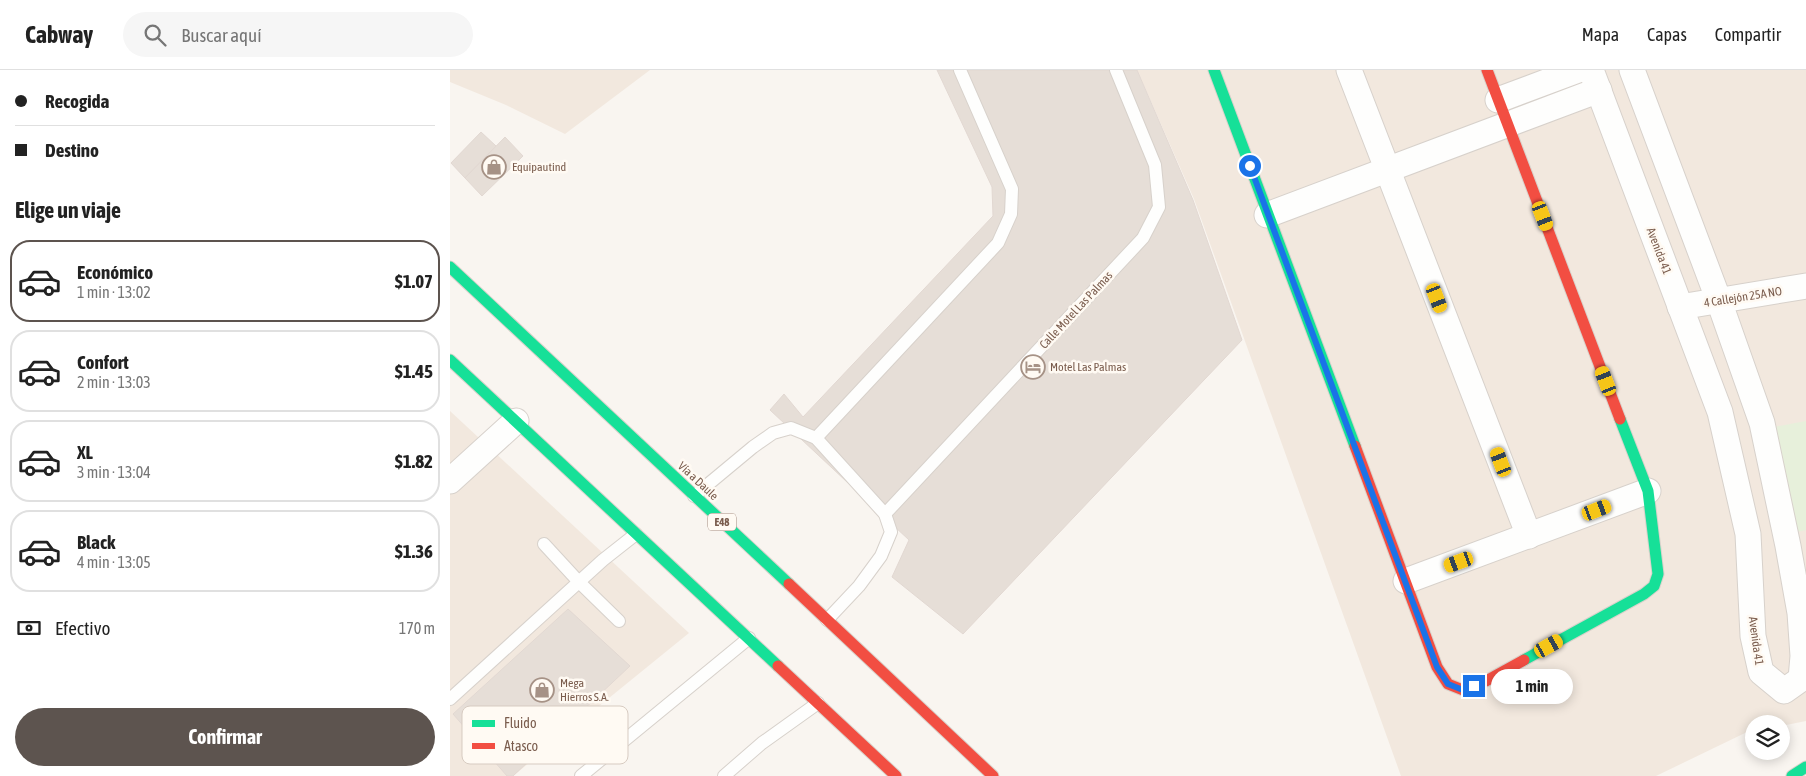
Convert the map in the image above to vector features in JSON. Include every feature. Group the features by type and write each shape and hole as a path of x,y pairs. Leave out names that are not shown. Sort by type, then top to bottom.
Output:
{"main road":[{"path":"1214,70 1437,667 1448,684 1463,690 1486,681 1644,594 1654,586 1658,574 1648,491 1487,70"},
{"name":"Vía a Daule","path":"450,268 993,776"},
{"path":"450,360 896,776"},
{"path":"1792,776 1806,767"}],"street":[{"path":"1349,70 1529,536"},
{"path":"1498,100 1578,70"},
{"name":"Avenida 41","path":"1595,80 1720,412 1748,534 1754,636 1761,672 1784,691 1801,679 1803,656 1797,545 1762,422 1719,301 1632,70"},
{"path":"1267,215 1508,124 1595,80"},
{"name":"4 Callejón 25A NO","path":"1680,307 1806,286"},
{"path":"450,481 516,422"},
{"path":"1406,581 1648,491"}],"lane":[{"path":"816,438 998,243 1011,214 1012,189 960,70"},
{"name":"Calle Motel Las Palmas","path":"885,514 1143,238 1159,208 1155,165 1116,70"},
{"path":"694,496 773,432 790,428 816,438 885,514 890,532 881,556 859,586 827,620"},
{"path":"450,699 579,582 636,534"},
{"path":"544,544 619,621"},
{"path":"628,737 749,638"},
{"path":"724,776 762,743 818,703"},
{"path":"581,776 596,764"}],"shaded area":[{"path":"450,70 650,70 565,134 506,105 450,82"},
{"path":"1137,70 1806,70 1806,721 1790,724 1790,715 1745,715 1745,733 1656,776 1401,776 1194,199"},
{"path":"450,411 689,633 599,706 462,706 462,764 528,764 513,776 450,776"}],"green space":[{"path":"1806,421 1806,530 1797,532 1763,429"}],"building":[{"name":"Motel Las Palmas","path":"937,70 1137,70 1193,200 1242,340 963,634 892,577 909,540 770,410 784,394 803,417 993,216 992,187"},
{"path":"481,132 496,146 465,178 451,163"},
{"name":"Equipautind","path":"505,137 523,156 482,196 465,178"},
{"name":"Mega Hierros S.A.","path":"568,609 630,666 587,706 462,706 462,724 453,714"},
{"name":"Mega Hierros S.A.","path":"497,764 526,764 513,776 507,776"}],"traffic: fast":[{"path":"1214,70 1355,446"},
{"path":"450,267 789,584"},
{"path":"450,360 778,666"},
{"path":"1524,660 1644,594 1654,586 1658,574 1648,491 1620,419"},
{"path":"1792,776 1806,767"}],"traffic: jam":[{"path":"1487,70 1620,419"},
{"path":"1355,446 1437,667 1448,684 1463,690 1486,681 1524,660"},
{"path":"789,584 993,776"},
{"path":"778,666 896,776"}],"place":[{"name":"Equipautind","path":"494,167"},
{"name":"Motel Las Palmas","path":"1033,367"},
{"name":"Mega Hierros S.A.","path":"542,690"}],"route":[{"path":"1250,166 1437,667 1448,684 1463,690 1474,686"}]}
